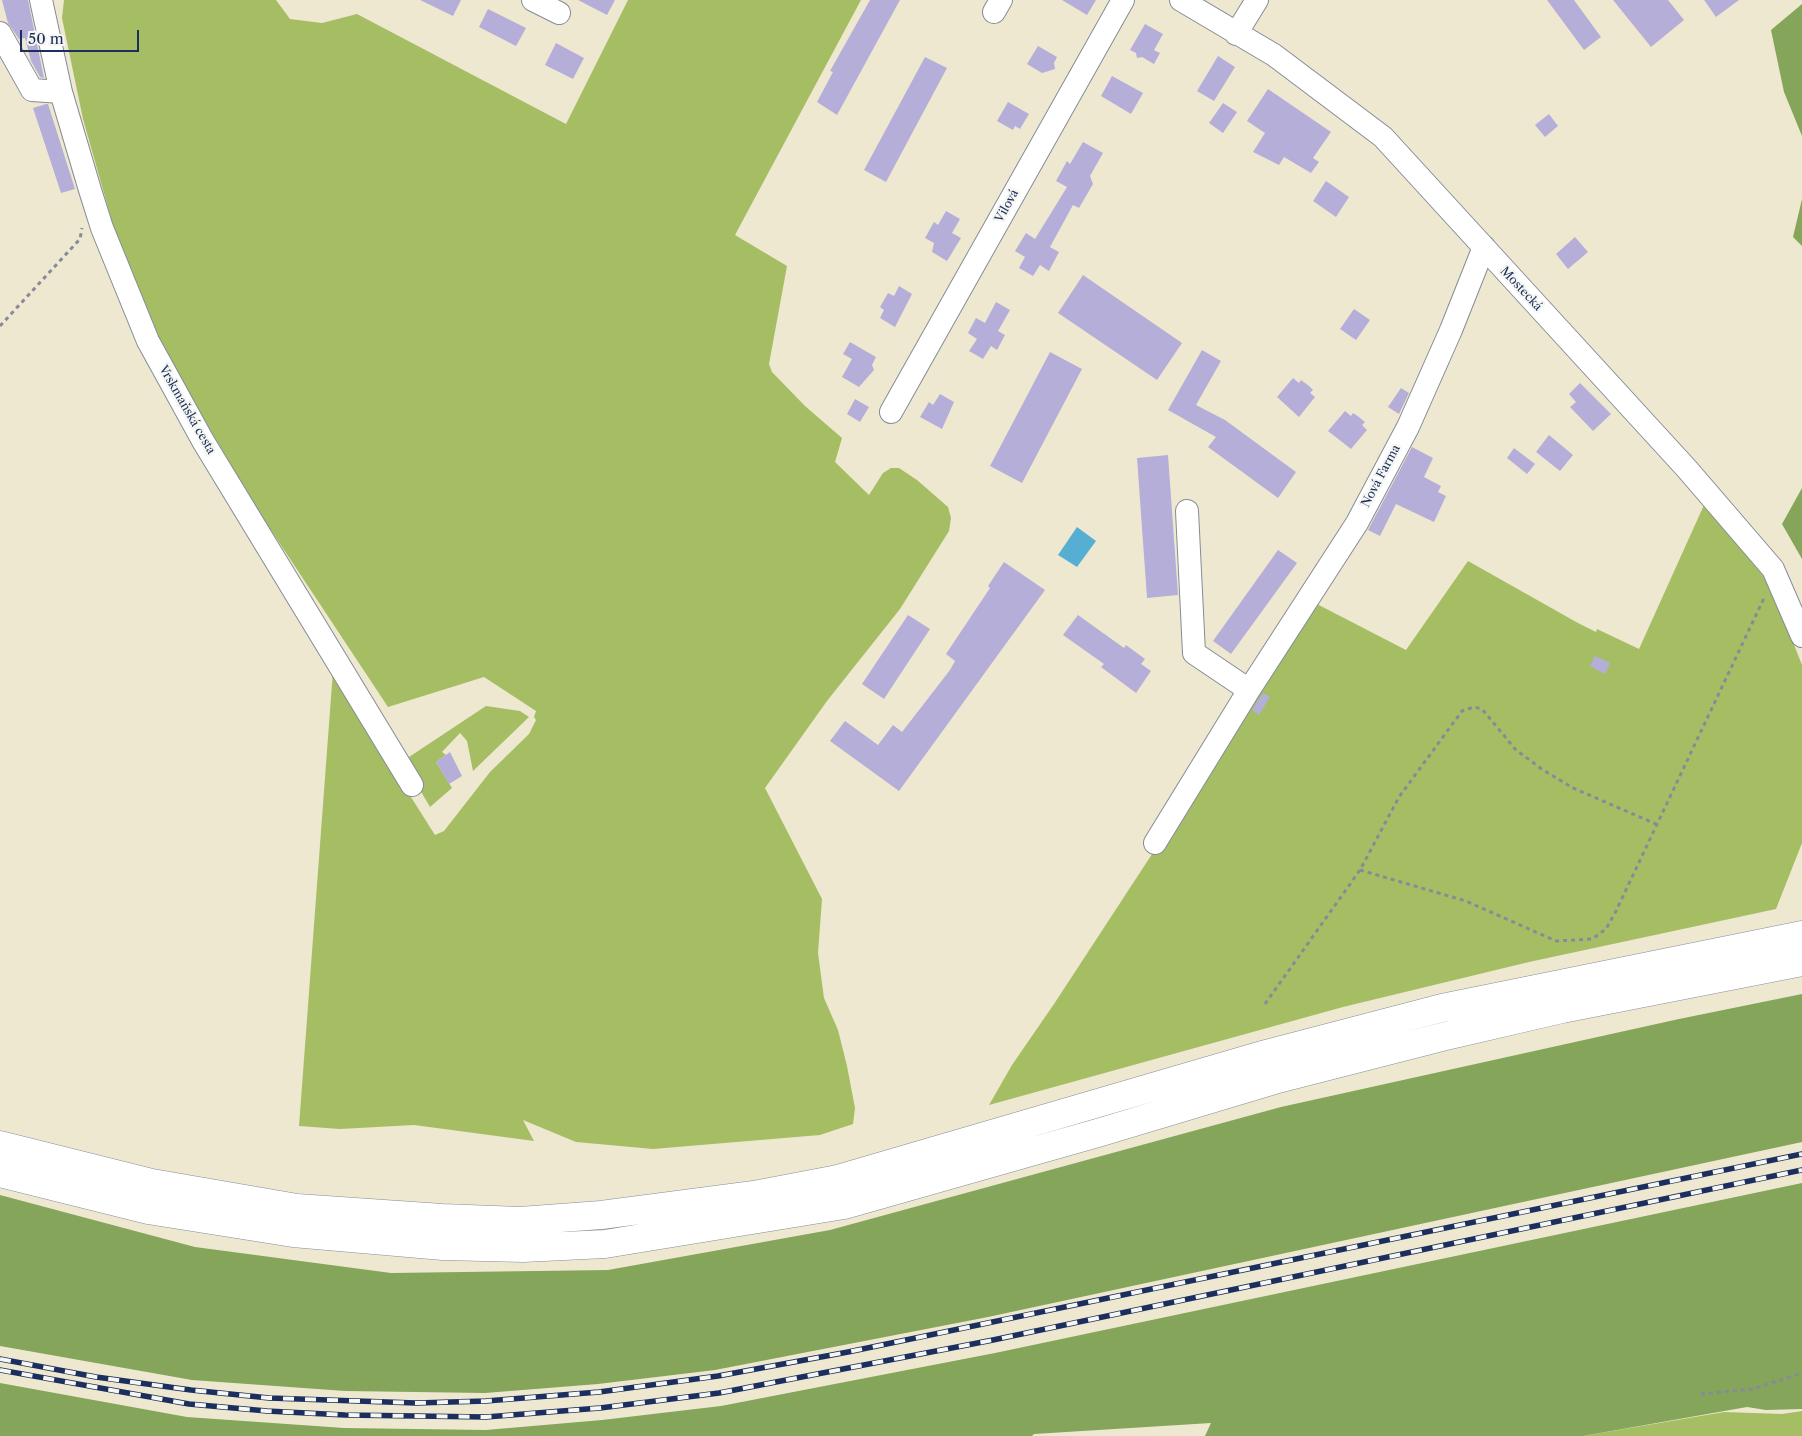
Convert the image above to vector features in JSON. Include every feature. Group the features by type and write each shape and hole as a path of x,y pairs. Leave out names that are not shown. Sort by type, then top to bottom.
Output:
{"highway":[{"path":"0,1144 152,1183 297,1208 442,1218 520,1221 601,1215 754,1195 838,1178 1266,1054 1442,1008 1802,935"},
{"path":"0,1172 148,1210 293,1234 443,1246 523,1248 605,1244 844,1205 1101,1132 1274,1080 1446,1036 1562,1009 1802,962"}],"street":[{"name":"Vrskmaňská cesta","path":"41,0 60,92 90,190 148,341 203,441 412,785"},
{"path":"534,0 559,14"},
{"name":"Vilová","path":"891,412 1123,0"},
{"name":"Mostecká","path":"1181,0 1274,55 1383,138 1687,469 1773,569 1802,636"},
{"path":"1236,34 1257,0"},
{"path":"0,33 32,90 60,92"},
{"name":"Nová Farma","path":"1155,842 1249,690 1357,523 1408,427 1451,330 1484,247"},
{"path":"1187,511 1194,653 1249,690"}],"path":[{"path":"0,326 80,239 90,190"},
{"path":"1360,870 1466,901 1556,941 1592,940 1606,929 1613,917 1742,647 1766,593 1773,569"},
{"path":"1265,1004 1360,870 1400,797 1462,711 1474,707 1482,709 1516,750 1543,770 1573,788 1656,824"},
{"path":"1701,1394 1753,1388 1802,1373"}],"green space":[{"path":"64,0 276,0 290,19 322,23 357,14 566,124 628,0 861,0 735,235 787,266 769,364 772,372 805,406 842,438 835,462 869,495 883,473 891,468 899,468 917,480 948,507 951,518 949,531 900,609 827,701 765,788 822,899 818,953 824,998 838,1030 847,1066 855,1108 853,1124 820,1135 653,1149 576,1142 523,1120 534,1141 414,1125 340,1129 299,1126 334,657 409,794 435,835 444,831 490,772 529,734 536,720 534,717 536,711 484,677 388,707 255,506 147,322 105,226 111,218 83,119 62,18"},
{"path":"1802,4 1802,136 1784,92 1771,30"},
{"path":"1802,199 1802,246 1793,237"},
{"path":"1802,488 1802,559 1782,524"},
{"path":"1704,505 1755,564 1772,589 1802,665 1802,843 1776,909 1529,962 1343,1007 989,1105 1012,1065 1275,666 1313,602 1406,650 1468,561 1578,623 1596,632 1597,629 1639,649"},
{"path":"486,706 520,711 529,717 473,771 467,741 460,733 442,752 446,755 436,762 452,788 430,807 403,761"},
{"path":"1802,994 1802,1142 988,1317 715,1370 598,1384 485,1393 345,1391 192,1380 0,1346 0,1195 195,1247 391,1273 608,1270 830,1230 1281,1107 1679,1019"},
{"path":"1802,1183 1802,1409 1766,1410 1747,1407 1583,1436 1205,1436 1211,1423 1034,1434 1032,1436 0,1436 0,1383 187,1417 344,1428 486,1430 602,1420 721,1406 995,1353"},
{"path":"1802,1411 1802,1436 1583,1436 1724,1412 1782,1414"}],"water":[{"path":"1077,527 1096,541 1077,567 1058,555"}],"building":[{"path":"2,0 28,0 44,78 40,77 31,61 25,38 19,39 8,23"},
{"path":"420,0 461,0 453,16"},
{"path":"578,0 615,0 607,15"},
{"path":"870,0 900,0 837,115 817,102 833,72 830,71"},
{"path":"1062,0 1096,0 1087,15"},
{"path":"1547,0 1574,0 1601,37 1584,50"},
{"path":"1613,0 1668,0 1684,20 1651,47"},
{"path":"1704,0 1739,0 1716,17"},
{"path":"488,9 526,28 516,46 479,27"},
{"path":"1145,24 1163,34 1154,50 1160,53 1154,64 1142,57 1137,58 1136,53 1130,50"},
{"path":"556,43 584,58 573,79 545,65"},
{"path":"1038,46 1057,57 1054,63 1055,69 1042,73 1027,64"},
{"path":"1218,56 1235,67 1214,101 1197,91"},
{"path":"925,57 947,68 886,182 864,170"},
{"path":"1112,76 1143,93 1131,114 1101,96"},
{"path":"1268,89 1331,132 1313,158 1319,162 1311,173 1284,157 1279,165 1253,152 1265,133 1247,121"},
{"path":"1008,102 1029,114 1020,129 1015,126 1013,130 997,121"},
{"path":"1223,103 1237,112 1223,133 1209,123"},
{"path":"48,104 75,189 61,193 33,108"},
{"path":"1549,114 1558,126 1545,137 1535,125"},
{"path":"1083,142 1103,153 1090,176 1093,184 1079,208 1073,205 1050,247 1059,252 1049,271 1040,265 1033,276 1019,268 1025,257 1015,251 1026,233 1035,239 1067,187 1056,181 1067,161 1070,164"},
{"path":"1326,181 1349,197 1336,217 1313,201"},
{"path":"946,211 960,219 952,233 961,238 947,261 932,252 934,243 925,238 934,222 938,225"},
{"path":"1575,237 1588,252 1568,269 1556,254"},
{"path":"1083,275 1182,343 1157,380 1058,313"},
{"path":"899,286 912,294 895,327 880,318 884,310 880,307 888,293 894,296"},
{"path":"996,302 1010,310 998,331 1005,335 997,350 991,346 983,359 969,351 977,339 968,333 976,318 985,323"},
{"path":"1354,309 1370,320 1356,340 1340,329"},
{"path":"850,342 876,357 872,365 874,370 859,387 842,377 852,359 843,354"},
{"path":"1202,350 1221,361 1196,405 1225,420 1296,472 1278,498 1208,447 1216,437 1168,410"},
{"path":"1050,352 1082,369 1022,483 990,466"},
{"path":"1293,378 1299,383 1301,380 1309,386 1313,390 1310,393 1315,397 1299,417 1277,397"},
{"path":"1580,383 1611,414 1593,431 1570,407 1576,402 1569,394"},
{"path":"1401,388 1409,393 1399,414 1388,407"},
{"path":"940,394 954,402 942,429 920,417 929,402 933,405"},
{"path":"855,399 869,407 860,422 847,414"},
{"path":"1345,411 1351,416 1353,413 1365,422 1362,425 1367,430 1351,449 1328,431"},
{"path":"1549,435 1573,455 1560,471 1536,452"},
{"path":"1412,447 1433,458 1424,477 1441,486 1438,492 1446,496 1434,522 1396,504 1380,536 1368,530"},
{"path":"1514,448 1535,464 1527,474 1507,458"},
{"path":"1168,455 1178,595 1147,598 1137,458"},
{"path":"1278,550 1297,563 1231,654 1213,641"},
{"path":"1004,562 1045,590 899,791 830,741 845,721 878,745 893,725 902,732 950,670 955,661 946,654 990,588 988,586"},
{"path":"908,615 930,629 884,699 862,684"},
{"path":"1078,615 1124,648 1126,645 1145,659 1141,664 1151,671 1136,693 1101,667 1104,664 1063,635"},
{"path":"1595,656 1610,663 1605,674 1590,666"},
{"path":"1263,693 1270,697 1259,715 1252,710"},
{"path":"450,752 462,776 449,784 436,762"}],"railway":[{"path":"0,1359 96,1377 269,1398 416,1403 486,1401 599,1392 718,1376 848,1352 1802,1154"},
{"path":"0,1370 189,1404 267,1411 345,1415 486,1417 600,1408 719,1393 993,1340 1802,1170"}]}
